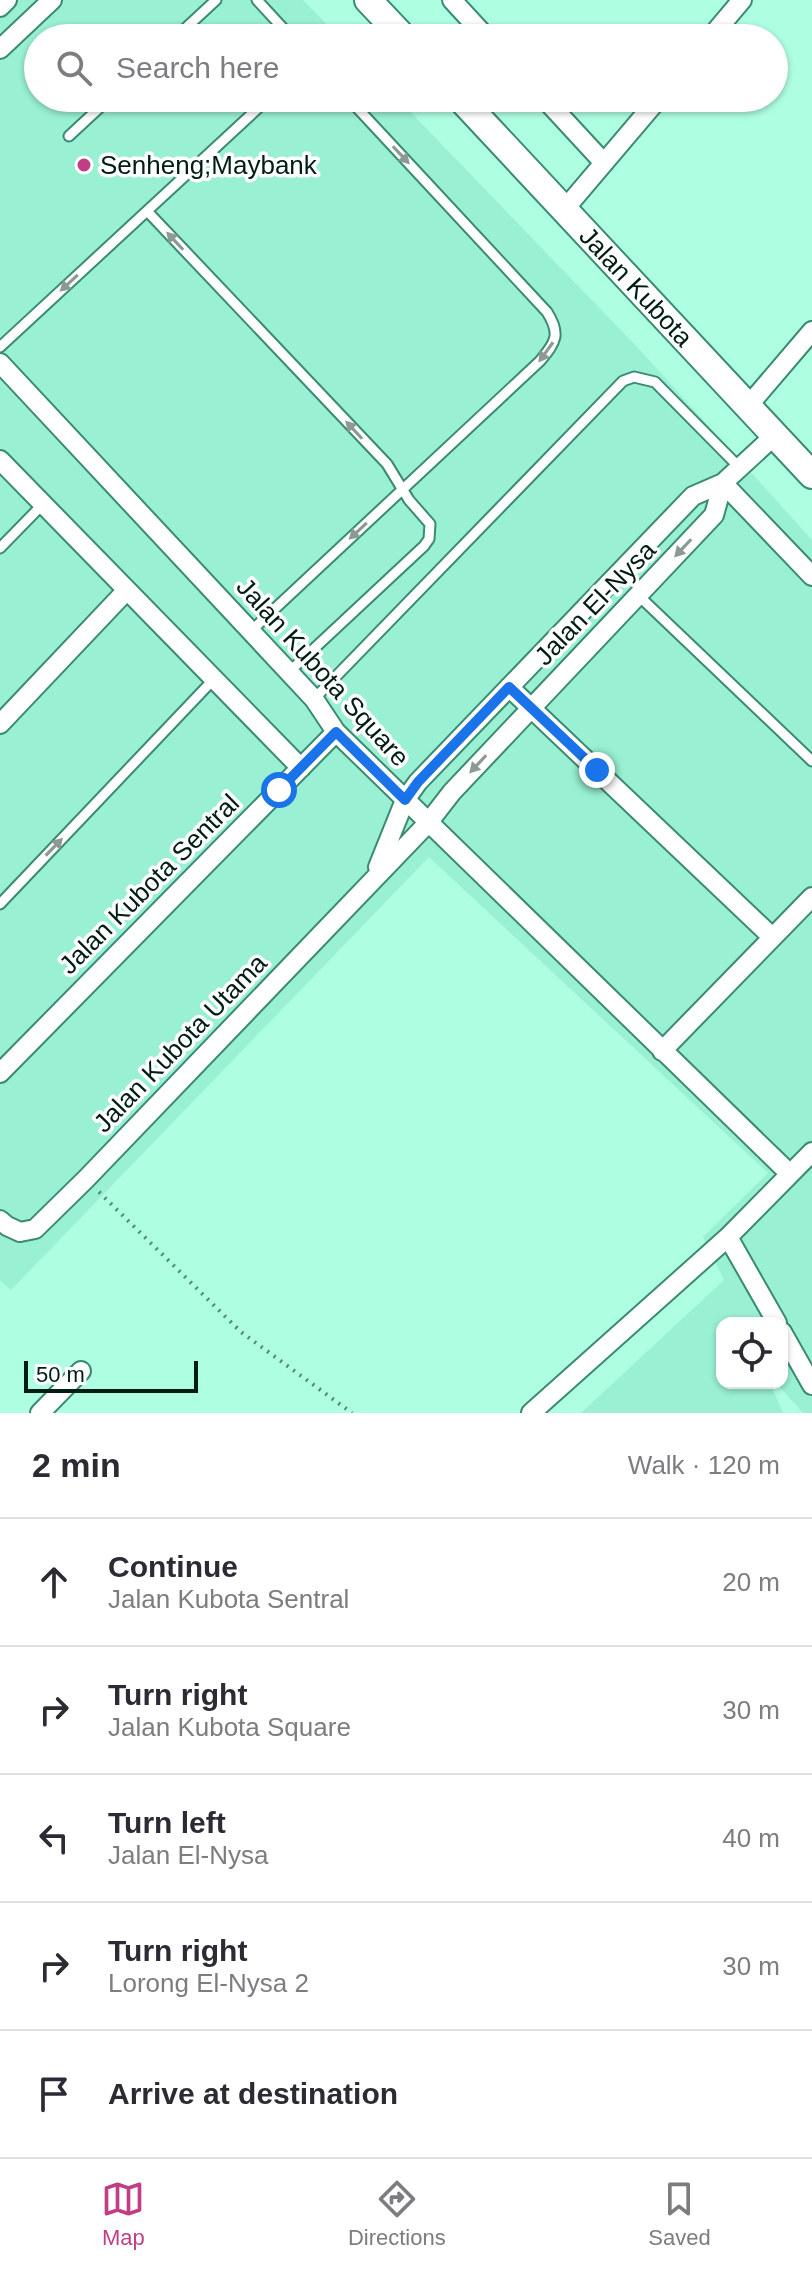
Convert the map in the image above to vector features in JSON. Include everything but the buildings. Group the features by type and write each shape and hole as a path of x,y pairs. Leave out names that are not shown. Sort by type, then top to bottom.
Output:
{"street":[{"path":"0,7 7,0"},
{"path":"27,24 52,0"},
{"path":"368,0 391,24"},
{"path":"452,0 474,24"},
{"path":"722,24 742,0"},
{"path":"0,49 24,26"},
{"name":"Jalan Kubota","path":"473,112 812,475"},
{"path":"557,112 604,163"},
{"path":"564,210 647,112"},
{"path":"748,406 812,331"},
{"name":"Jalan Kubota Square","path":"0,363 314,699 336,732 790,1174"},
{"name":"Jalan El-Nysa","path":"405,800 418,782 693,496 723,483 775,435"},
{"path":"0,460 301,768"},
{"path":"723,483 812,576"},
{"name":"Jalan El-Nysa","path":"428,823 452,792 714,515 723,483"},
{"path":"0,724 127,590"},
{"path":"509,687 772,937"},
{"name":"Jalan Kubota Sentral","path":"0,1073 336,732"},
{"name":"Jalan Kubota Utama","path":"372,880 405,800"},
{"name":"Jalan Kubota Utama","path":"0,1220 20,1232 35,1229 428,823"},
{"path":"662,1051 812,897"},
{"path":"531,1413 728,1237 812,1152"},
{"path":"728,1237 774,1317"},
{"path":"788,1340 803,1361 812,1385"},
{"path":"40,1413 81,1371"}],"lane":[{"path":"190,24 216,0"},
{"path":"257,0 279,24"},
{"path":"69,136 95,112"},
{"path":"0,347 254,112"},
{"path":"251,631 540,361 555,338 556,326 547,312 361,112"},
{"path":"147,211 387,464 430,524 429,539 424,546 289,672"},
{"path":"314,699 623,381 634,377 655,382 740,468"},
{"path":"0,548 43,504"},
{"path":"639,596 812,761"},
{"path":"0,904 214,679"}],"path":[{"path":"86,1179 241,1332 352,1413"}],"shaded area":[{"path":"0,0 303,0 326,24 24,24 24,112 410,112 638,348 812,540 812,1413 803,1413 781,1389 788,1389 788,1317 716,1317 716,1389 773,1389 783,1413 581,1413 724,1280 703,1237 768,1173 429,857 11,1290 0,1280"}],"place":[{"name":"Senheng;Maybank","path":"84,165"}],"route":[{"path":"279,790 336,732 405,800 418,782 509,687 597,770"}]}
